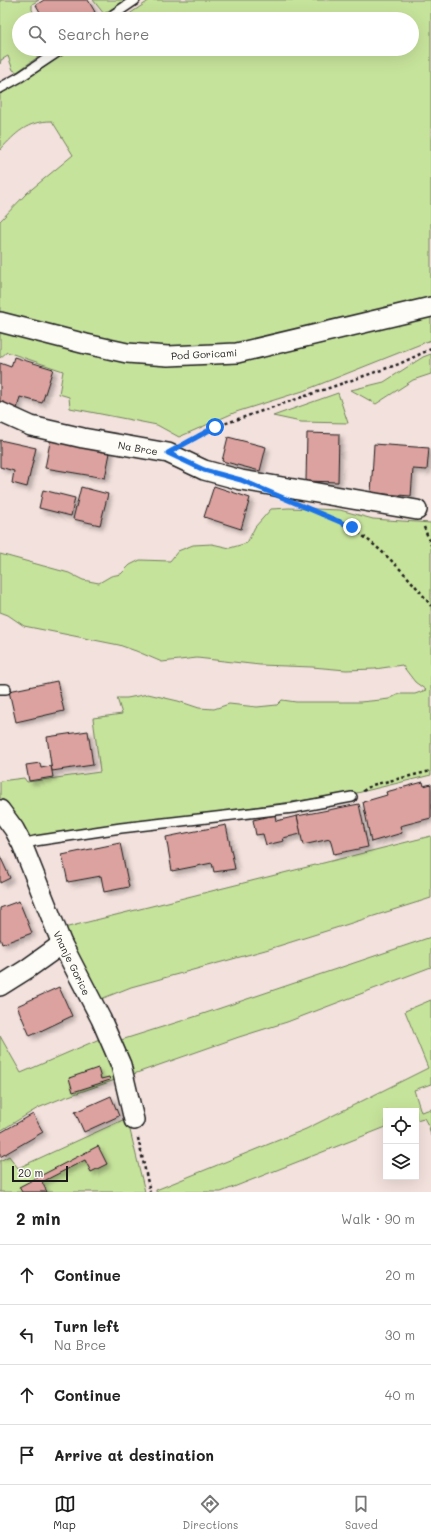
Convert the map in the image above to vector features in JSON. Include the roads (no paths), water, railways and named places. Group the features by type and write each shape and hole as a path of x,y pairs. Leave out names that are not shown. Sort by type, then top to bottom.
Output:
{"street":[{"name":"Pod Goricami","path":"0,322 127,353 176,355 237,353 431,307"},
{"name":"Na Brce","path":"0,412 31,426 83,438 168,453 204,470 241,480 417,510"},
{"name":"Vnanje Gorice","path":"0,810 14,829 22,844 62,944 101,1019 121,1064 134,1120"},
{"path":"0,986 62,944"}],"lane":[{"path":"117,12 135,0"},
{"path":"0,88 51,56"},
{"path":"22,844 121,828 293,808 352,797"}]}
